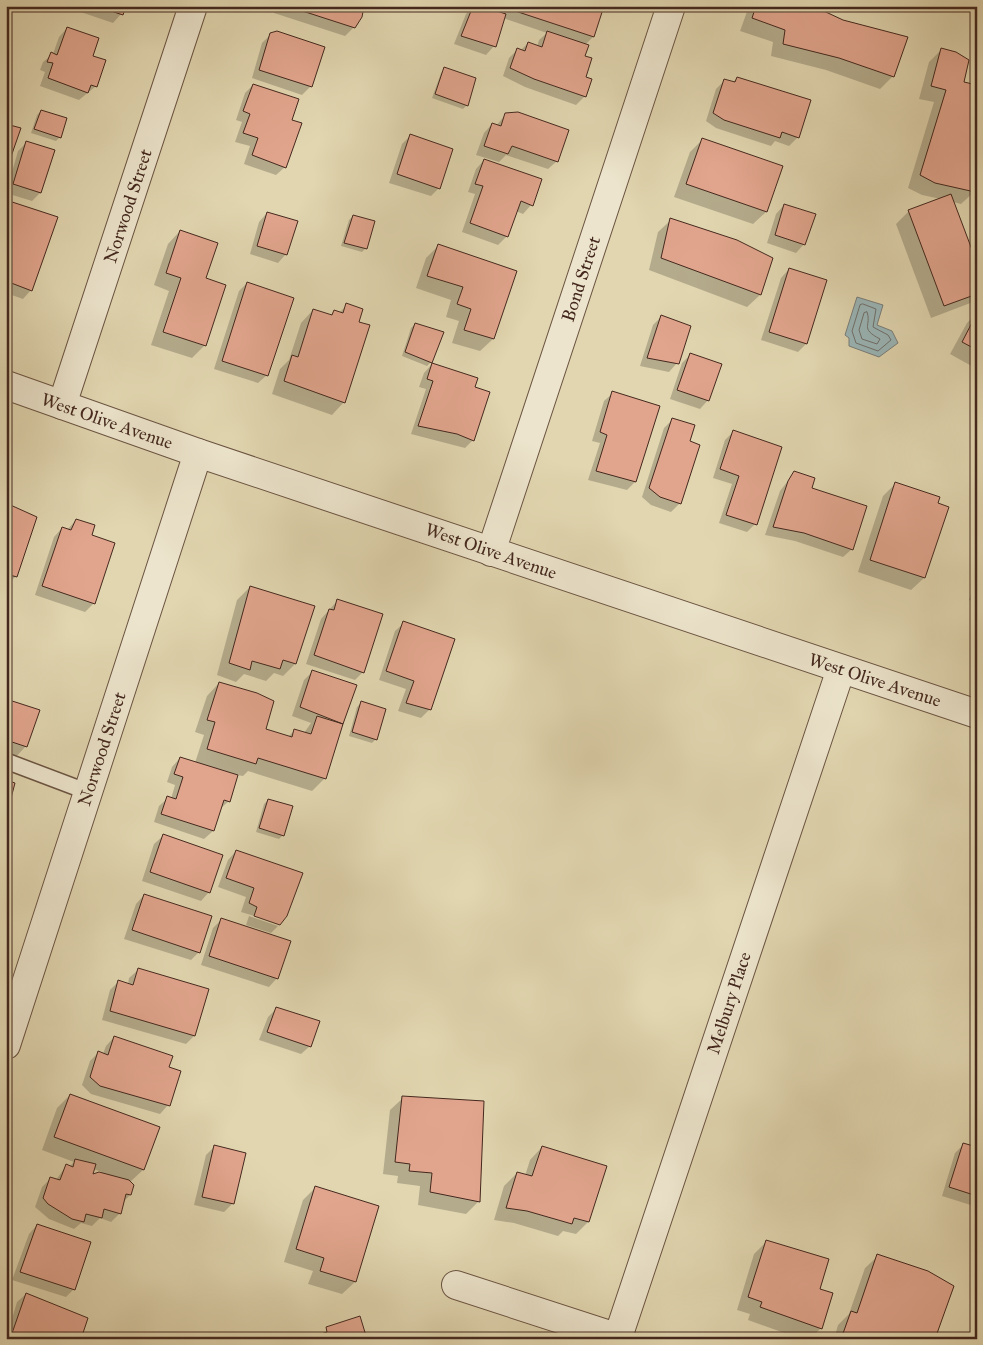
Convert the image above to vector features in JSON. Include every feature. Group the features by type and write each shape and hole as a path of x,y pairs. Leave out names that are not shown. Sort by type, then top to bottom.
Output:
{"street":[{"name":"Norwood Street","path":"62,405 193,6"},
{"name":"Bond Street","path":"491,552 671,6"},
{"name":"West Olive Avenue","path":"6,386 491,552 977,714"},
{"name":"Norwood Street","path":"6,1045 198,453"},
{"name":"Melbury Place","path":"620,1338 841,668"},
{"path":"456,1285 620,1338"}],"lane":[{"path":"6,762 88,792"}],"water":[{"path":"857,297 883,305 877,325 892,331 898,343 879,357 849,346 849,338 845,335"}],"building":[{"path":"96,6 126,6 123,15"},
{"path":"287,6 364,6 362,17 355,28"},
{"path":"473,6 481,6 506,14 496,47 461,36"},
{"path":"500,6 604,6 594,37"},
{"path":"756,6 813,6 843,20 908,37 894,77 839,58 783,44 785,30 752,18"},
{"path":"67,27 99,38 93,56 106,60 97,87 91,85 88,93 48,78 53,63 47,62 51,52 57,55"},
{"path":"277,31 325,47 312,87 259,70 270,33"},
{"path":"547,31 589,45 585,56 592,58 586,77 592,79 586,97 534,79 510,68 517,48 525,51 528,42 542,47"},
{"path":"941,48 956,52 969,60 964,82 977,85 975,192 935,183 920,175 946,90 931,86"},
{"path":"444,67 476,78 468,106 435,94"},
{"path":"737,77 811,100 799,138 782,132 780,138 724,120 713,113 724,79 735,82"},
{"path":"253,84 299,99 292,120 302,123 286,168 252,155 258,138 243,133 250,114 243,111"},
{"path":"41,110 67,118 61,138 34,129"},
{"path":"518,112 569,130 558,162 512,146 508,154 484,146 492,123 501,126 505,113"},
{"path":"6,124 21,128 6,171"},
{"path":"410,134 453,149 440,189 397,174"},
{"path":"702,138 783,166 767,212 686,184"},
{"path":"26,141 55,150 41,193 13,184"},
{"path":"484,159 542,179 533,206 521,201 508,237 470,223 483,186 475,184"},
{"path":"951,194 977,263 977,294 944,306 908,210"},
{"path":"6,200 58,217 32,291 6,281"},
{"path":"784,204 816,214 805,245 775,235"},
{"path":"267,212 298,221 287,255 257,246"},
{"path":"353,215 375,221 367,249 344,243"},
{"path":"670,218 737,240 773,258 761,295 661,258"},
{"path":"180,230 218,243 206,278 226,285 206,346 163,332 181,278 166,273"},
{"path":"438,244 517,271 494,339 464,330 471,309 457,304 463,287 427,276"},
{"path":"789,268 827,280 807,344 769,332"},
{"path":"247,282 294,298 268,376 222,361"},
{"path":"346,303 363,309 359,322 370,325 345,403 284,381 292,355 298,357 313,309 332,315 334,310 343,313"},
{"path":"977,313 977,350 962,342"},
{"path":"661,315 691,326 679,364 647,358"},
{"path":"415,323 444,332 432,363 405,352"},
{"path":"690,353 722,364 709,401 677,390"},
{"path":"432,363 478,378 475,387 490,392 474,441 457,434 418,426 433,381 427,379"},
{"path":"612,391 660,406 636,482 596,471 607,435 600,432"},
{"path":"672,418 695,425 690,441 700,445 681,504 660,497 649,488"},
{"path":"733,430 782,447 757,525 726,515 739,476 720,469"},
{"path":"794,471 815,478 812,488 867,506 853,550 804,533 773,527 788,481"},
{"path":"895,482 940,497 938,503 949,507 925,578 870,560"},
{"path":"6,503 37,517 17,577 6,574"},
{"path":"76,519 95,525 92,535 115,543 95,604 42,586 62,527 71,530"},
{"path":"250,586 315,606 296,664 283,660 280,669 252,661 250,670 229,663"},
{"path":"337,599 383,614 364,673 314,655 329,609 334,610"},
{"path":"403,621 455,639 431,710 406,703 414,681 386,671"},
{"path":"312,670 357,685 343,724 300,707"},
{"path":"219,682 257,693 274,701 266,729 292,737 294,729 311,734 317,716 343,724 326,779 258,758 256,764 207,749 215,722 207,720"},
{"path":"6,699 40,710 27,747 6,740"},
{"path":"361,701 386,709 377,740 352,732"},
{"path":"180,757 238,775 230,802 224,800 214,831 161,814 167,796 176,799 183,777 174,774"},
{"path":"6,780 15,783 6,817"},
{"path":"268,799 293,806 284,836 259,828"},
{"path":"163,834 223,855 210,893 150,872"},
{"path":"236,850 303,873 287,916 280,925 254,916 257,907 249,903 254,888 226,878"},
{"path":"144,894 212,916 200,953 132,930"},
{"path":"221,918 291,941 278,979 209,956"},
{"path":"138,968 209,989 195,1036 110,1011 118,980 133,985"},
{"path":"276,1007 320,1021 311,1047 267,1032"},
{"path":"114,1036 173,1056 169,1067 181,1071 170,1106 100,1086 90,1077 98,1051 108,1055"},
{"path":"70,1094 160,1127 144,1170 54,1137"},
{"path":"402,1096 484,1101 480,1202 430,1192 432,1173 409,1171 410,1164 395,1162"},
{"path":"963,1143 977,1147 977,1196 949,1187"},
{"path":"214,1145 246,1153 234,1204 202,1197"},
{"path":"542,1146 607,1166 589,1222 574,1218 572,1224 527,1211 506,1208 517,1172 532,1176"},
{"path":"75,1159 96,1164 93,1174 99,1172 129,1180 134,1185 131,1195 126,1194 121,1214 104,1209 102,1218 86,1214 84,1222 72,1219 48,1204 43,1198 50,1177 60,1180 66,1164 73,1167"},
{"path":"315,1186 379,1206 356,1282 320,1271 324,1258 296,1249"},
{"path":"37,1224 91,1242 75,1290 20,1272"},
{"path":"766,1240 829,1259 820,1289 833,1293 822,1329 760,1307 762,1302 748,1297"},
{"path":"877,1254 928,1271 954,1286 935,1339 841,1339 851,1311 857,1313"},
{"path":"26,1293 88,1318 81,1339 10,1339"},
{"path":"360,1316 367,1339 306,1339 327,1332 326,1327"}]}
